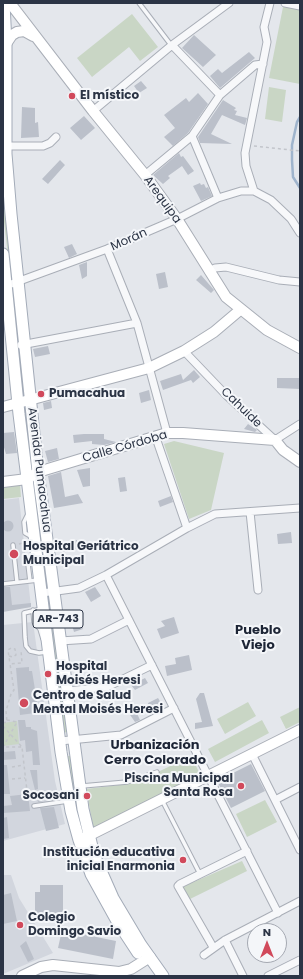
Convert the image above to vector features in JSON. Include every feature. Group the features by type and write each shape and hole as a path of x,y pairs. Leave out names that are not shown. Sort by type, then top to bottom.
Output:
{"main road":[{"name":"AR-743","path":"4,3 6,44 5,101"},
{"name":"Avenida Pumacahua","path":"5,101 5,146 30,401 79,786 84,839"},
{"name":"Avenida Pumacahua","path":"3,254 5,286 18,403 37,557 35,580 42,593 60,741 69,800 84,839"},
{"path":"37,557 50,556"},
{"name":"AR-743","path":"84,839 91,874 106,902 147,959 163,976"},
{"name":"AR-743","path":"147,959 154,976"}],"street":[{"name":"Arequipa","path":"10,3 93,111 145,175 177,219 226,297 240,310 267,330 300,348"},
{"path":"213,13 216,3"},
{"path":"93,111 172,45 213,13 229,3"},
{"path":"270,3 264,28 267,42 247,146 246,166 254,191 271,200 291,219 300,234"},
{"path":"285,3 300,6"},
{"path":"6,44 12,35 17,32 24,31 35,37"},
{"path":"172,45 220,95"},
{"path":"145,175 192,136 220,95 255,65 263,64"},
{"path":"192,136 218,198"},
{"path":"5,146 43,146 50,143 56,137"},
{"name":"Morán","path":"5,286 107,249 177,219 218,198 241,191 254,191"},
{"path":"107,249 137,323 168,433"},
{"path":"209,272 215,268 226,267 271,279 300,282"},
{"path":"3,407 149,368 184,351 214,332 240,310"},
{"path":"12,347 137,323"},
{"name":"Cahuide","path":"184,351 227,396 275,440 283,450 300,462"},
{"path":"275,440 300,424"},
{"name":"Calle Córdoba","path":"3,482 28,479 38,472 156,438 168,433 275,440"},
{"path":"156,438 187,528"},
{"path":"42,593 78,588 106,575 187,528 215,514 300,508"},
{"path":"250,512 258,590"},
{"path":"106,575 278,913"},
{"path":"60,642 91,639 129,620"},
{"path":"67,691 107,687 152,665"},
{"path":"60,741 121,735 174,708"},
{"path":"84,839 300,730"},
{"path":"252,754 274,800 299,846"},
{"path":"274,800 300,787"},
{"path":"212,948 178,886 247,851"},
{"path":"204,955 225,940 300,901"},
{"path":"225,940 243,976"},
{"path":"22,976 41,967 53,965 127,973 147,959"},
{"path":"268,976 300,960"}],"lane":[{"path":"139,3 172,45"},
{"path":"13,545 17,582"},
{"path":"3,584 35,580"},
{"path":"33,610 34,622 40,628 42,638 49,647 39,653 30,651 26,646 23,614 27,611 33,610 44,609"},
{"path":"79,786 127,782 157,772"},
{"path":"34,806 69,800"},
{"path":"162,800 200,874"}],"path":[{"path":"247,146 300,151"},
{"path":"13,545 35,540"},
{"path":"10,664 22,663 20,638 25,637"},
{"path":"9,656 15,656 15,649 9,649 7,652 15,689 6,711 7,720 3,725 22,747 27,791"},
{"path":"7,720 17,720 3,747 22,747"},
{"path":"12,767 24,765"},
{"path":"12,778 25,778"}],"shaded area":[{"name":"Hospital Geriátrico Municipal","path":"19,498 31,607 3,610 3,500"},
{"name":"Centro de Salud Mental Moisés Heresi","path":"33,622 55,781 65,824 3,841 3,625"},
{"name":"Colegio Domingo Savio","path":"3,875 11,875 19,898 53,953 3,974"}],"green space":[{"path":"283,7 300,10 300,84 269,78"},
{"path":"132,14 158,47 140,61 129,47 92,77 77,58"},
{"path":"269,87 286,90 282,122 265,119"},
{"path":"3,179 13,273 10,273 3,213"},
{"path":"174,441 224,453 211,510 189,519 164,444"},
{"path":"20,484 21,497 3,499 3,485"},
{"path":"48,604 51,604 67,732 63,733"},
{"path":"248,702 256,716 225,734 217,719"},
{"path":"300,707 300,722 286,729 280,717"},
{"path":"262,720 269,733 215,762 208,749"},
{"path":"17,721 19,744 3,746 3,723"},
{"path":"66,756 70,756 82,826 80,826"},
{"path":"191,756 201,776 94,831 86,789 135,783"},
{"path":"265,800 277,822 247,837 236,814"},
{"path":"242,861 247,871 190,899 182,887"}],"building":[{"path":"194,35 216,55 203,67 182,48"},
{"path":"249,52 255,58 220,88 210,76 218,69 222,73"},
{"path":"141,81 147,88 139,93 134,86"},
{"path":"198,93 208,104 188,133 173,146 164,137 175,128 164,115 186,98 189,102"},
{"path":"223,100 236,108 234,110 237,111 235,115 247,118 245,125 222,115 211,134 232,144 200,143 198,137"},
{"path":"22,107 35,108 35,123 38,122 39,137 21,138"},
{"path":"84,116 95,128 81,140 70,128"},
{"path":"179,153 194,171 188,175 182,166 168,176 170,178 163,184 153,175"},
{"path":"60,160 65,165 48,184 42,179"},
{"path":"200,183 201,185 204,184 206,188 208,187 212,196 201,201 193,186"},
{"path":"72,244 77,254 69,258 64,247"},
{"path":"87,262 87,276 82,279 79,265"},
{"path":"165,272 168,287 159,289 156,274"},
{"path":"201,275 214,290 211,293 196,280"},
{"path":"48,346 50,354 35,357 33,349"},
{"path":"194,370 200,377 193,383 191,380 163,390 160,381 181,374 183,380"},
{"path":"277,378 300,378 300,389 277,388"},
{"path":"149,390 151,400 141,403 139,393"},
{"path":"51,401 52,408 44,410 43,403"},
{"path":"248,424 257,430 255,432 244,429"},
{"path":"14,432 17,453 6,454 3,444 3,433"},
{"path":"104,434 104,439 116,442 104,445 92,444 92,441 74,443 73,435"},
{"path":"57,448 59,459 48,462 45,451"},
{"path":"90,468 90,486 83,487 77,470"},
{"path":"61,472 65,497 78,494 83,503 54,508 48,476"},
{"path":"125,477 127,491 120,492 118,478"},
{"path":"171,496 173,502 160,507 158,501"},
{"path":"6,521 10,521 12,522 12,530 6,531 3,528 3,524"},
{"path":"291,532 292,543 278,544 277,534"},
{"path":"77,540 79,548 61,553 59,545"},
{"path":"3,587 10,587 12,605 31,603 31,607 3,612"},
{"path":"95,587 101,596 91,602 85,592"},
{"path":"174,617 179,633 161,639 157,629 165,626 161,621"},
{"path":"77,619 83,629 74,632 71,621"},
{"path":"189,655 192,670 167,676 165,666 176,664 175,658"},
{"path":"29,667 29,671 32,671 38,708 34,709 35,713 20,715 16,668"},
{"path":"145,678 148,683 135,690 131,685"},
{"path":"200,693 204,693 213,726 195,729 195,723 202,722 196,699"},
{"path":"158,698 164,708 149,713 148,703"},
{"path":"133,705 140,720 135,722 126,709"},
{"path":"18,720 25,720 26,727 31,727 31,729 37,731 40,765 33,765 32,751 26,752 25,740 20,741"},
{"path":"15,751 16,759 3,760 3,752"},
{"name":"Piscina Municipal Santa Rosa","path":"251,764 265,791 231,808 217,781"},
{"path":"3,765 7,765 10,794 3,794"},
{"path":"30,770 37,770 38,789 35,790"},
{"path":"42,792 43,801 38,802 36,793"},
{"path":"28,794 30,811 3,813 3,806 12,805 10,796"},
{"path":"54,807 59,828 46,831 40,808"},
{"path":"7,817 9,838 3,839 3,818"},
{"path":"40,885 63,885 63,915 35,914 35,892 40,892"},
{"path":"11,893 17,921 3,924 3,895"},
{"path":"62,930 116,941 113,959 58,948"},
{"path":"26,941 34,959 28,962 20,946"}],"waterway":[{"path":"300,117 297,122 292,145 293,177 300,188"}],"place":[{"name":"El místico","path":"72,96"},
{"name":"Pumacahua","path":"41,394"},
{"name":"Hospital Geriátrico Municipal","path":"14,554"},
{"name":"Hospital Moisés Heresi","path":"48,674"},
{"name":"Centro de Salud Mental Moisés Heresi","path":"24,703"},
{"name":"Piscina Municipal Santa Rosa","path":"241,786"},
{"name":"Socosani","path":"87,796"},
{"name":"Institución educativa inicial Enarmonia","path":"183,860"},
{"name":"Colegio Domingo Savio","path":"20,925"}],"district":[{"name":"Pueblo Viejo","path":"258,638"},
{"name":"Urbanización Cerro Colorado","path":"155,754"}]}
